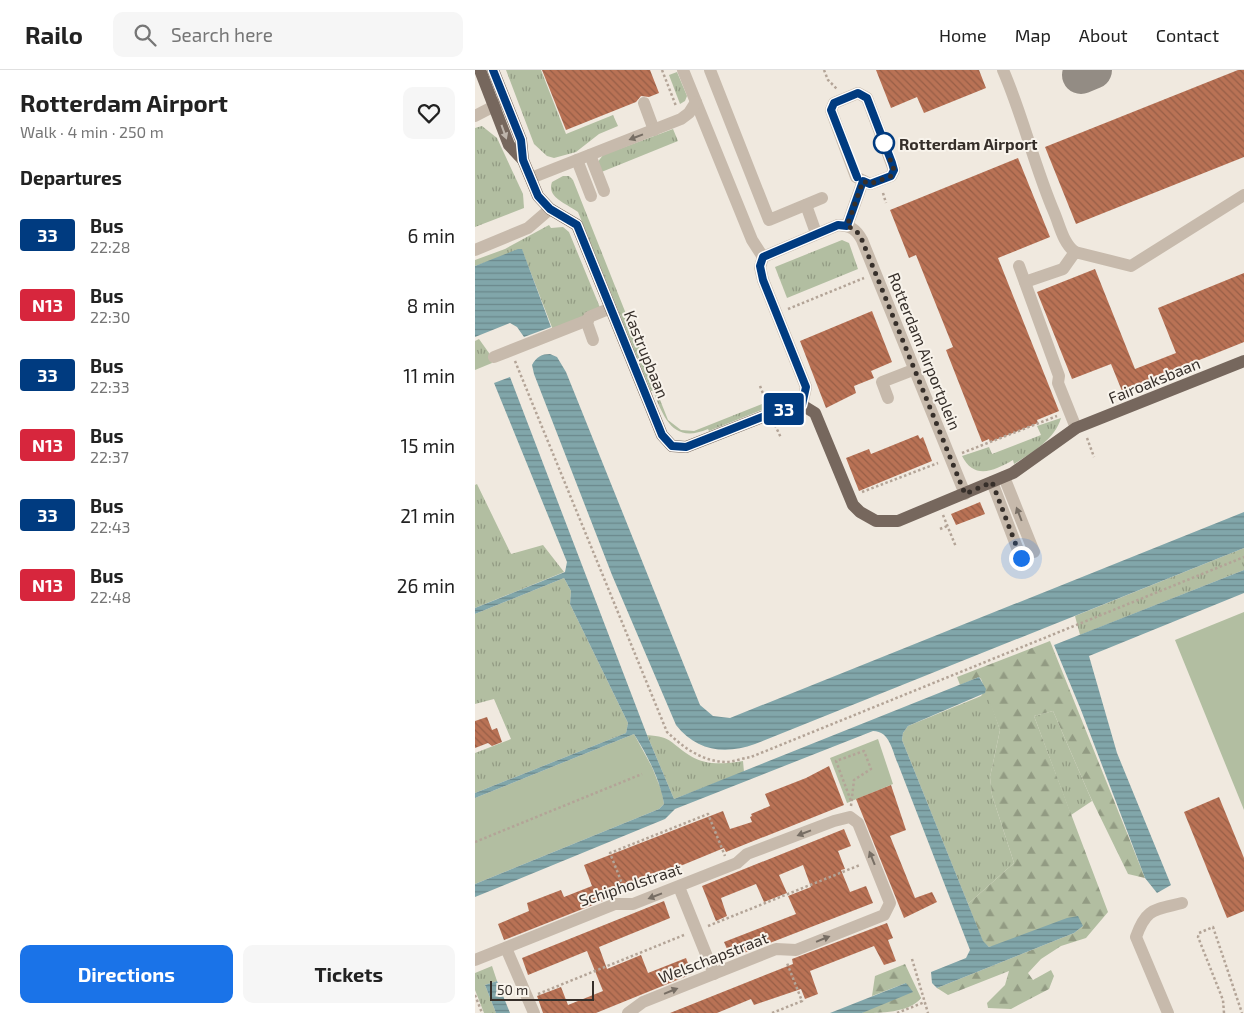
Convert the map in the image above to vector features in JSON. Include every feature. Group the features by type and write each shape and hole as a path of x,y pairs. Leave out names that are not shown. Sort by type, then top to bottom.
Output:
{"main road":[{"name":"Kastrupbaan","path":"480,70 521,140 523,160 538,196 550,209 577,225 662,435 672,446 686,447 790,406 802,405"},
{"name":"Kastrupbaan","path":"493,70 500,103"},
{"name":"Fairoaksbaan","path":"1077,428 1244,361"},
{"path":"802,405 815,413 853,505 860,512 876,520 898,521 992,482 1039,457 1077,428"}],"street":[{"path":"683,70 752,240 763,257"},
{"path":"710,70 769,220 821,198"},
{"path":"1003,70 1020,111 1038,176 1065,240 1075,252 1131,266 1244,195"},
{"path":"858,93 867,98 894,170 891,176 870,184 863,181 857,177 831,110 834,103 858,93"},
{"path":"531,178 681,119 689,113 696,102"},
{"path":"475,116 500,103"},
{"path":"644,104 655,130"},
{"path":"580,159 594,195 580,159"},
{"path":"802,405 806,387 763,280 760,266 763,257 838,225 847,226 863,181"},
{"path":"806,204 817,233"},
{"path":"475,250 528,228 541,220 550,209"},
{"name":"Rotterdam Airportplein","path":"847,226 856,230 876,273 913,370 965,494"},
{"path":"1025,282 1063,269 1075,252"},
{"path":"1019,266 1059,376 1058,384 1077,428"},
{"path":"494,357 588,320 589,317 611,308"},
{"path":"588,320 587,323 593,340"},
{"path":"888,398 882,382 913,370"},
{"path":"1005,476 1034,552"},
{"path":"992,482 1021,558"},
{"name":"Schipholstraat","path":"475,960 615,904 630,904 679,887 737,863 747,854 834,821 850,817"},
{"name":"Welschapstraat","path":"628,1013 643,1002 776,949 796,950 880,916 888,910 890,902 859,824 850,817"},
{"path":"679,887 714,974"},
{"path":"1168,1013 1136,937 1142,919 1154,910 1182,903"},
{"path":"506,948 534,1013"}],"path":[{"path":"662,70 681,119"},
{"path":"777,314 876,273"},
{"path":"511,350 667,732 685,749 705,757 725,762 751,757 1244,557"},
{"path":"1077,428 1086,437 1094,457"},
{"path":"938,504 956,547"},
{"path":"940,529 947,526"},
{"path":"850,817 853,780 871,769 864,751 836,761 851,801"},
{"path":"475,842 641,774"},
{"path":"630,904 610,853 708,814 729,866"},
{"path":"1224,1013 1223,1000 1198,937 1199,933 1213,927 1242,1013"},
{"path":"772,1013 802,1001 781,949"},
{"path":"912,959 929,1013"},
{"path":"475,994 482,1013"},
{"path":"897,1013 925,1002"}],"green space":[{"path":"506,70 541,70 566,134 613,115 618,126 599,134 576,152 554,158 547,156 534,144"},
{"path":"677,72 687,96 685,101 680,104 669,75"},
{"path":"482,126 497,138 523,194 524,208 475,227 475,128"},
{"path":"673,129 678,141 599,173 597,163 603,155"},
{"path":"563,176 569,176 573,180 668,420 681,430 694,431 762,404 764,409 709,431 708,429 696,433 686,433 678,431 672,426 661,410 653,391 651,391 578,212 559,200 552,192 552,182"},
{"path":"549,225 551,228 563,227 569,232 601,310 553,330 522,250 475,266 475,260 505,249"},
{"path":"842,240 849,243 858,269 787,298 775,267"},
{"path":"479,339 489,353 492,363 475,370 475,341"},
{"path":"1061,418 1058,426 1048,439 1014,464 1013,460 992,470 978,471 967,464 962,456 989,447 992,454 1041,435 1037,426"},
{"path":"477,484 511,554 543,545 564,572 475,608 475,485"},
{"path":"1244,548 1244,570 1080,635 1075,616"},
{"path":"564,578 571,591 570,604 628,723 626,733 475,793 475,753 511,739 494,699 475,704 475,614"},
{"path":"1244,612 1244,810 1175,640"},
{"path":"1050,641 1145,878 1128,874 1089,794 1053,711 1034,716 1108,912 1086,938 1061,946 1041,959 1028,973 1033,980 1051,970 1054,976 1049,989 1011,1009 988,1008 987,1003 1005,985 1009,971 948,995 937,988 1074,933 1083,926 989,947 983,942 968,904 1014,863 992,795 990,777 1000,730 981,679 979,677 960,685 957,677"},
{"path":"986,689 1000,730 990,777 992,795 1014,863 968,904 902,740 903,733 908,726 981,696"},
{"path":"1053,711 1092,801 1071,815 1034,716"},
{"path":"634,734 652,767 662,792 664,804 659,809 475,884 475,798"},
{"path":"647,735 667,739 695,759 709,763 743,761 744,772 674,799"},
{"path":"878,739 893,784 847,803 830,758"},
{"path":"905,964 921,998 916,1003 902,1009 862,1013 906,983 872,996 875,976"},
{"path":"492,966 497,981 485,985 496,1013 484,1013 475,990 475,973"}],"water":[{"path":"522,249 551,327 524,337 517,327 510,323 475,337 475,266"},
{"path":"550,354 557,357 566,372 700,705 713,716 730,718 1244,512 1244,548 755,744 733,749 722,750 712,748 693,740 676,725 612,575 534,374 532,365 535,360 542,355"},
{"path":"510,377 647,735 674,799 979,677 986,689 985,693 908,726 903,733 902,740 983,941 989,947 1067,918 1078,916 1083,926 1074,933 937,988 932,983 931,972 966,958 970,950 890,743 883,734 873,731 675,809 665,819 475,897 475,884 659,809 664,804 652,768 634,734 475,798 475,793 626,733 628,723 570,604 571,591 564,578 475,614 475,608 565,572 567,562 494,383"},
{"path":"1244,570 1244,593 1089,656 1117,753 1171,885 1157,893 1145,878 1081,710 1054,645"},
{"path":"497,981 510,1013 496,1013 485,985"},
{"path":"906,983 913,992 862,1013 830,1013"}],"building":[{"path":"542,70 650,70 659,93 649,97 641,96 636,102 566,130"},
{"path":"876,70 979,70 986,88 924,113 917,97 891,108"},
{"path":"1238,70 1244,70 1244,157 1076,224 1045,147"},
{"path":"1018,158 1050,237 998,258 1059,411 1037,420 1038,423 990,442 989,439 982,442 946,350 953,347 916,255 909,258 890,210"},
{"path":"1095,269 1135,369 1176,353 1158,308 1244,273 1244,342 1122,391 1111,364 1072,379 1037,292"},
{"path":"872,311 892,362 871,371 874,378 854,386 856,393 826,408 800,341"},
{"path":"918,435 920,439 923,437 932,461 859,491 846,458 869,449 871,454"},
{"path":"980,502 985,514 956,525 951,514"},
{"path":"487,717 492,730 497,728 502,742 492,746 488,743 475,748 475,721"},
{"path":"829,766 844,805 726,852 724,848 622,890 623,893 504,940 498,924 529,911 527,903 561,890 564,897 592,886 584,865 723,811 730,829 752,822 751,814 770,806 765,794 806,778"},
{"path":"891,785 906,830 890,836 915,898 932,892 937,902 904,918 856,799"},
{"path":"1219,797 1244,858 1244,911 1227,918 1184,812"},
{"path":"844,829 851,846 838,851 845,869 841,870 850,892 866,886 873,903 731,958 724,942 796,914 788,896 811,887 803,865 779,875 787,893 764,902 756,884 721,898 727,916 716,921 702,886"},
{"path":"664,901 670,918 599,947 607,969 641,955 648,973 686,958 692,974 596,1013 543,1013 537,996 561,987 568,1005 603,991 587,951 528,975 522,958"},
{"path":"887,923 893,938 888,940 896,961 884,965 874,946 810,971 818,994 805,999 801,989 754,1005 751,999 717,1013 670,1013 793,964 792,959"}],"taxiway":[{"path":"1081,75 1093,70"}],"bus line":[{"name":"33","path":"493,70 521,140 523,160 538,196 550,209 577,225 662,435 672,446 686,447 790,406 802,405 806,387 763,280 760,266 763,257 775,250 838,225 847,226 863,181 870,184 891,176 894,170 892,163 867,98 858,93 831,105 836,126 857,177"}],"place":[{"name":"Rotterdam Airport","path":"884,143"}],"route":[{"path":"884,143 894,170 891,176 870,184 863,181 847,226 856,230 862,240 913,370 965,494 992,482 1021,558"}]}
